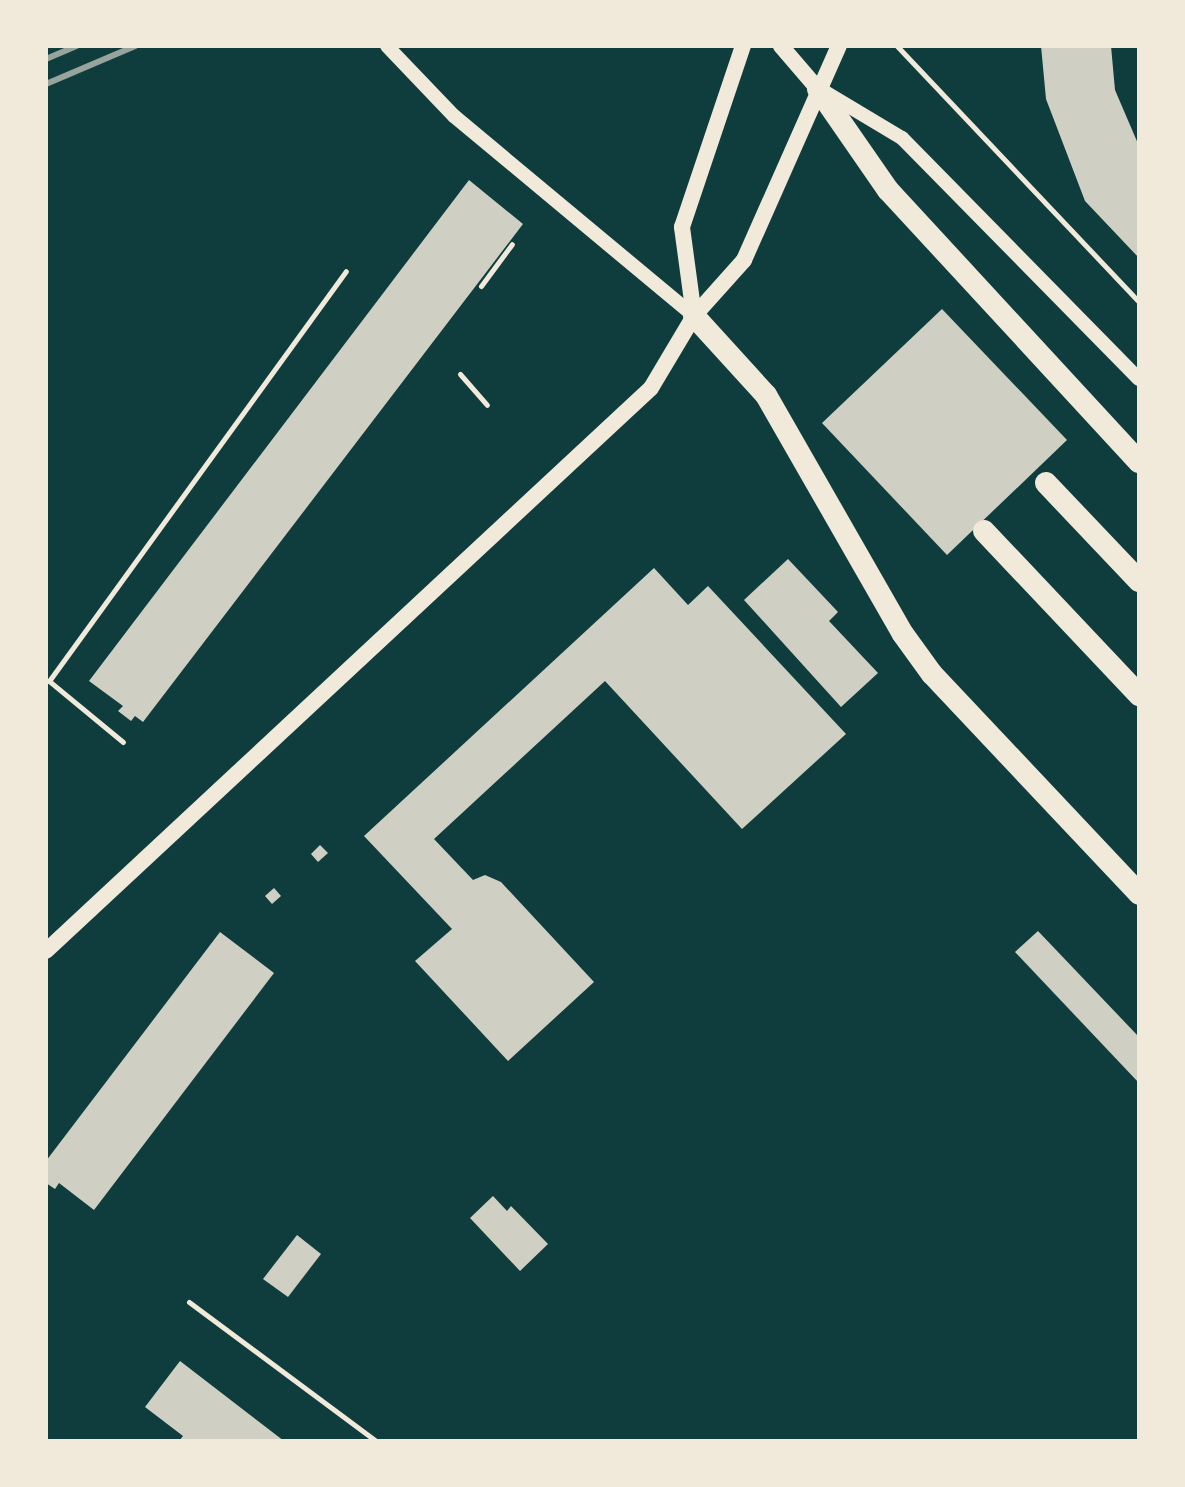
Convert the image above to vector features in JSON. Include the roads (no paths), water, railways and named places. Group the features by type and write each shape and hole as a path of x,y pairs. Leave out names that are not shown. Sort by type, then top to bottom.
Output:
{"highway":[{"path":"818,89 888,190 1139,462"},
{"path":"694,316 766,395 903,634 932,674 1139,894"},
{"path":"1046,483 1139,581"},
{"path":"984,531 1137,695"}],"main road":[{"path":"694,316 682,227 743,46"},
{"path":"781,46 818,89"},
{"path":"46,951 651,388 694,316 744,260 839,46"}],"street":[{"path":"387,46 454,116 694,316"},
{"path":"818,89 902,138 1139,379"}],"railway":[{"path":"46,59 76,46"},
{"path":"46,84 135,46"}]}
